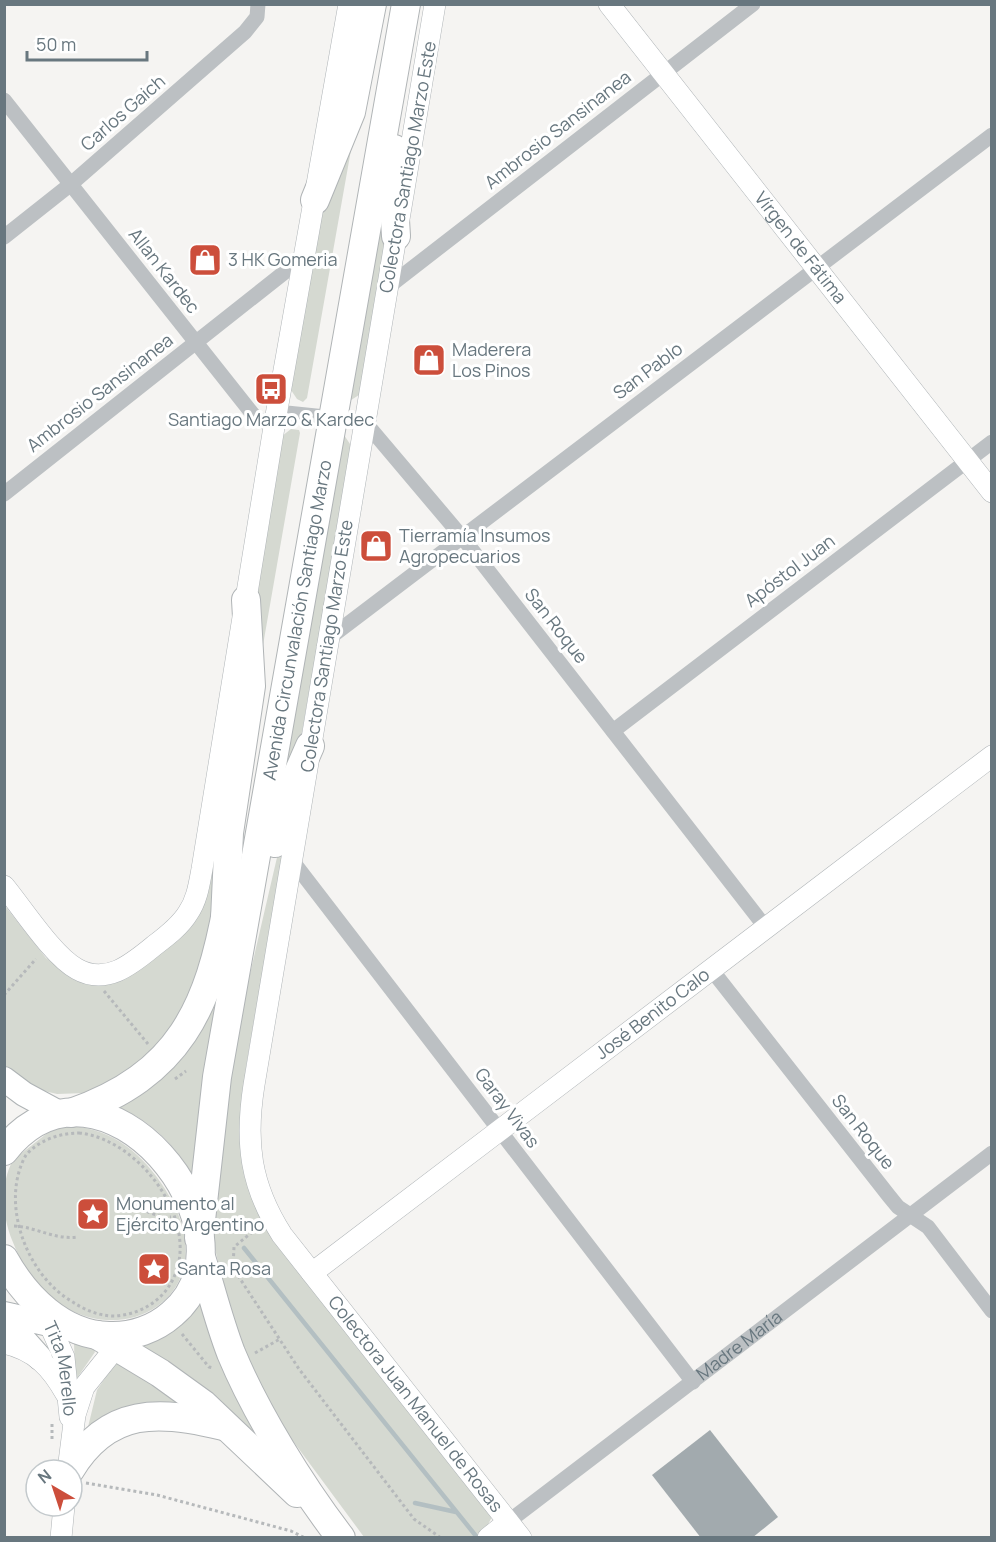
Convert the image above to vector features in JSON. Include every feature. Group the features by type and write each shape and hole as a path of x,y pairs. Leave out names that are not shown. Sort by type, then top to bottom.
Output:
{"highway":[{"path":"315,200 351,112 372,4"},
{"name":"Avenida Circunvalación Santiago Marzo","path":"105,1337 159,1324 184,1302 195,1282 213,1103 323,417 386,4"},
{"name":"Avenida Circunvalación Santiago Marzo","path":"4,1151 31,1126 109,1098 162,1060 181,1039 207,991 225,919 406,4"},
{"path":"396,236 393,158 415,4"},
{"path":"225,919 229,832 251,686 246,600"},
{"path":"228,1012 255,930 282,813 310,746"},
{"path":"66,1114 108,1117 134,1131 152,1146 181,1183 194,1214 199,1244 225,1336 244,1382 271,1431 340,1536"},
{"path":"4,1259 45,1314 105,1337 175,1383 230,1427 340,1536"},
{"path":"79,1458 98,1438 119,1425 141,1417 175,1415 230,1427"}],"main road":[{"path":"4,1079 24,1094 66,1114"},
{"path":"4,1314 45,1314"},
{"path":"4,1323 16,1331 40,1359"}],"street":[{"path":"4,886 64,960 99,982 134,962 177,927 194,902 276,416 349,4"},
{"name":"Colectora Santiago Marzo Este","path":"312,1273 282,1234 264,1202 252,1159 248,1128 435,4"},
{"name":"Vírgen de Fátima","path":"609,4 992,492"},
{"name":"Ambrosio Sansinanea","path":"388,287 753,4"},
{"name":"Carlos Gaich","path":"4,237 71,184 245,32 254,22 258,8"},
{"name":"Allan Kardec","path":"4,100 255,417 264,422 276,416"},
{"name":"San Pablo","path":"328,639 992,135"},
{"name":"Ambrosio Sansinanea","path":"5,491 305,256"},
{"path":"276,416 364,421"},
{"name":"San Roque","path":"364,421 462,537 766,927"},
{"name":"Apóstol Juan","path":"613,731 992,442"},
{"name":"José Benito Calo","path":"312,1273 992,756"},
{"name":"Garay Vivas","path":"291,859 693,1382"},
{"name":"San Roque","path":"711,969 889,1196 933,1233 992,1311"},
{"name":"Madre María","path":"488,1538 515,1530 693,1382 992,1153"},
{"name":"Colectora Juan Manuel de Rosas","path":"312,1273 515,1530"},
{"name":"Tita Merello","path":"45,1314 64,1357 73,1458"},
{"name":"Tita Merello","path":"72,1436 84,1387 105,1337"},
{"path":"4,1343 23,1348 40,1359 68,1397"},
{"path":"61,1538 63,1518"}],"path":[{"path":"4,994 38,961 31,952"},
{"path":"99,982 155,1052"},
{"path":"177,1069 197,1073"},
{"path":"9,1196 17,1168 35,1147 59,1135 85,1133 110,1143 138,1162 162,1191 174,1217 180,1249 172,1281 147,1307 134,1313 101,1315 82,1308 49,1284 26,1255 14,1226 10,1202"},
{"path":"118,1205 127,1204 157,1216 174,1217"},
{"path":"265,1222 234,1247 233,1268 280,1339 414,1519 441,1538"},
{"path":"14,1226 32,1228 58,1238 76,1237"},
{"path":"177,1328 209,1367 219,1368"},
{"path":"246,1358 280,1339"},
{"path":"51,1414 52,1443"},
{"path":"84,1477 291,1531 305,1538"}],"shaded area":[{"path":"354,133 307,398 303,402 297,399 291,390 322,206"},
{"path":"386,154 386,239 359,395 348,402"},
{"path":"291,429 299,430 300,433 259,668 256,595 282,436"},
{"path":"344,435 350,444 351,452 302,732 276,819"},
{"path":"243,671 214,918 185,1018 131,1071 86,1093 57,1094 40,1090 5,1067 5,906 46,958 75,979 184,932"},
{"path":"285,823 288,824 246,1067 240,1136 250,1187 492,1517 486,1528 473,1537 364,1537 273,1414 233,1326 213,1240 230,1060"},
{"path":"217,993 193,1175 178,1153 161,1135 141,1119 118,1107"},
{"path":"71,1126 100,1132 137,1154 165,1189 184,1233 183,1270 167,1298 140,1315 106,1320 70,1310 38,1284 12,1240 4,1210 4,1189 13,1160 50,1131"},
{"path":"200,1303 275,1457 138,1347 173,1331"},
{"path":"74,1342 93,1348 95,1352 75,1381"},
{"path":"116,1362 188,1404 88,1427 97,1390"}],"building":[{"path":"710,1430 778,1517 752,1538 701,1538 652,1475"}],"waterway":[{"path":"244,1248 476,1536"},
{"path":"415,1503 456,1512"}],"place":[{"name":"3 HK Gomeria","path":"205,260"},
{"name":"Maderera Los Pinos","path":"429,360"},
{"name":"Santiago Marzo & Kardec","path":"271,389"},
{"name":"Tierramía Insumos Agropecuarios","path":"376,546"},
{"name":"Monumento al Ejército Argentino","path":"93,1214"},
{"name":"Santa Rosa","path":"154,1269"}]}
